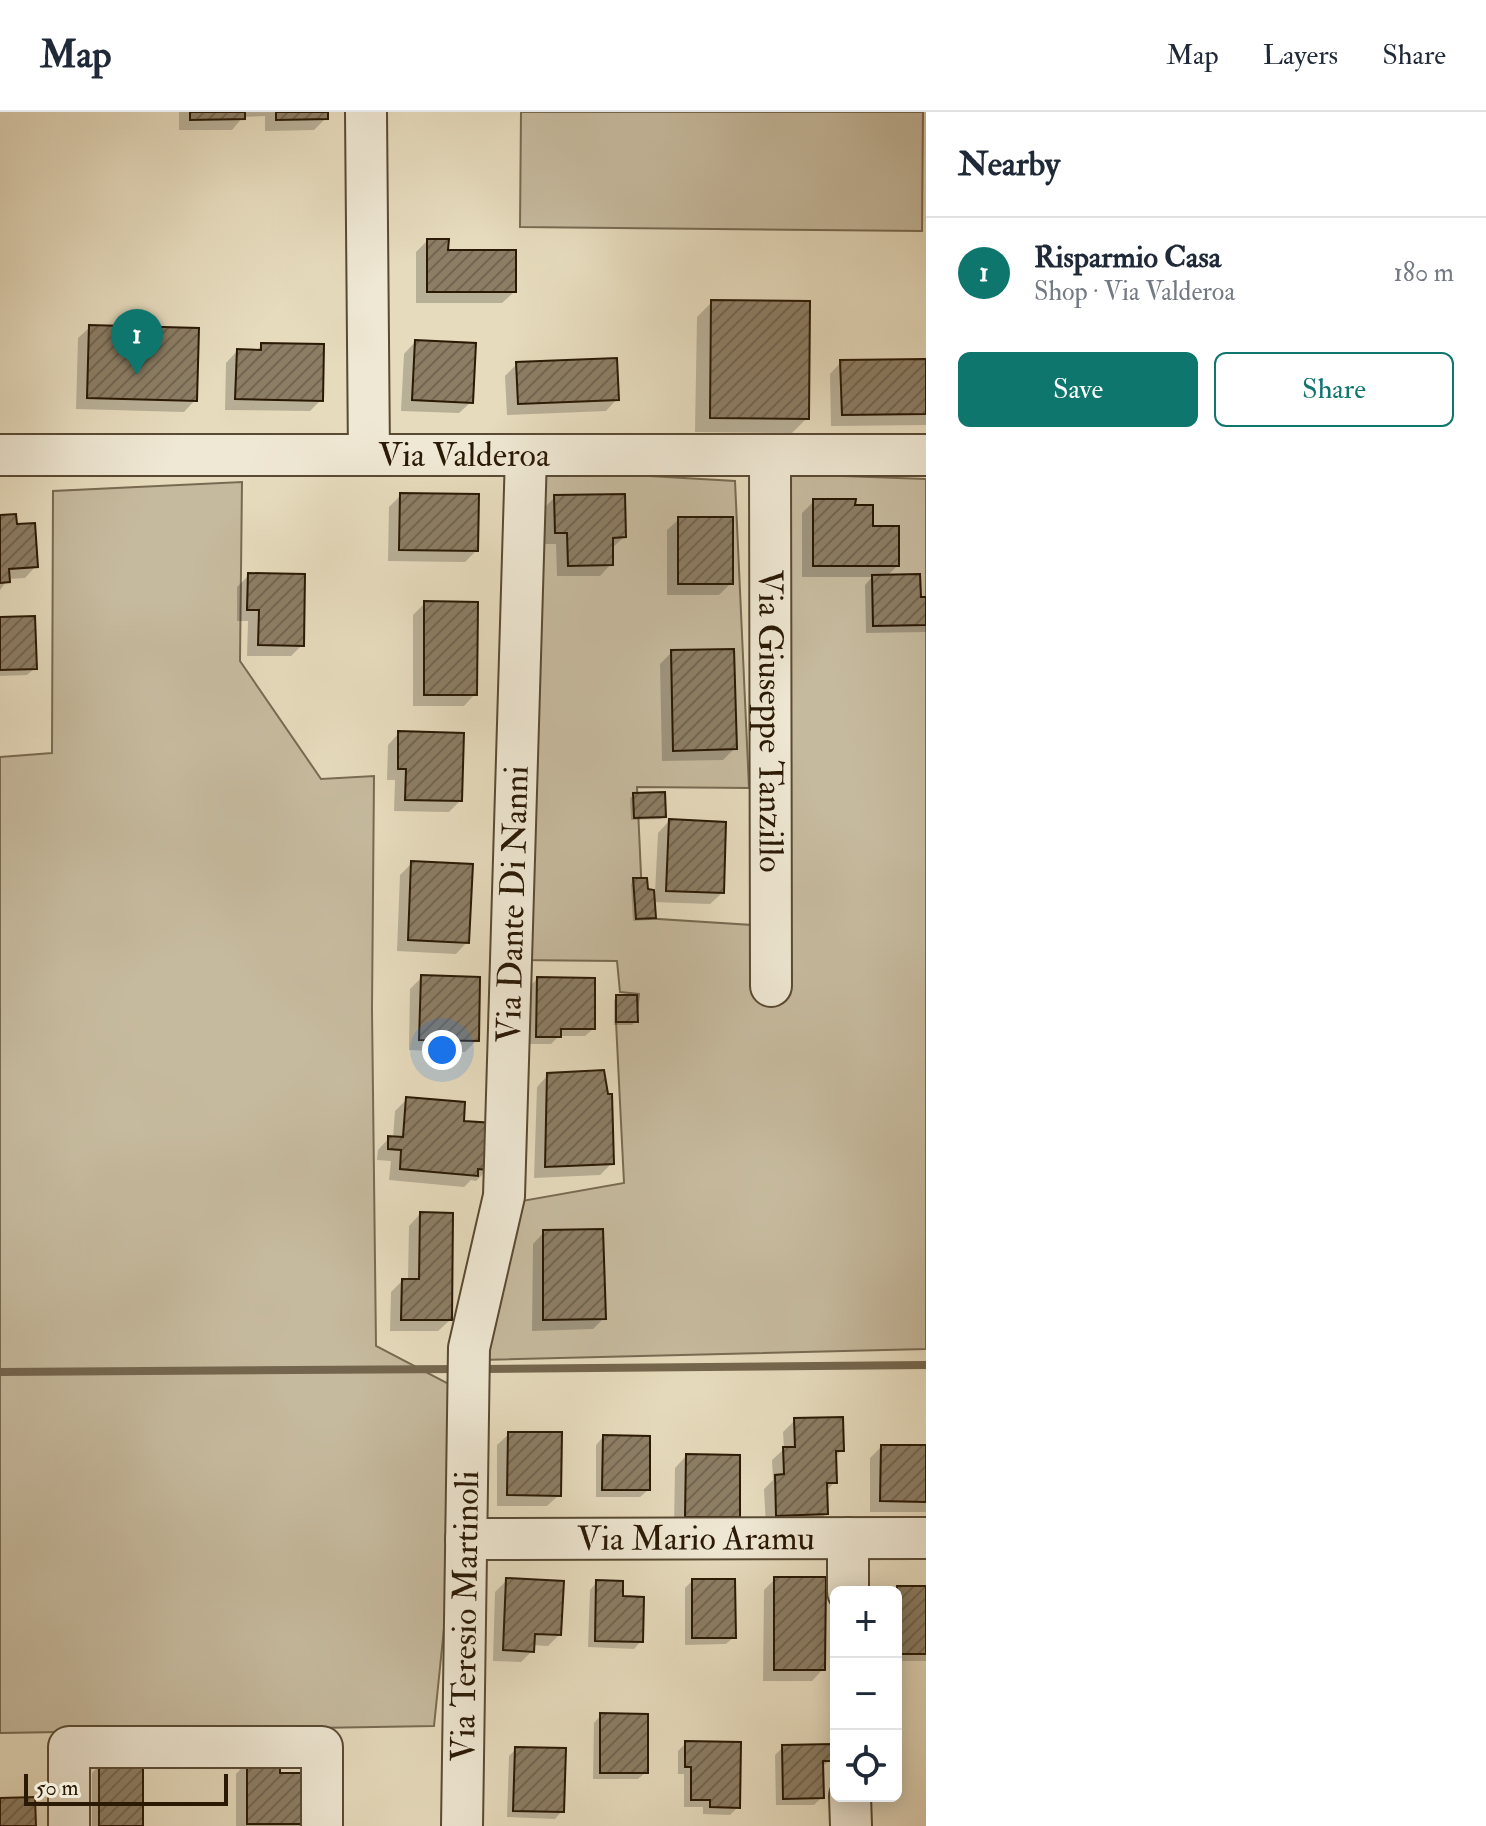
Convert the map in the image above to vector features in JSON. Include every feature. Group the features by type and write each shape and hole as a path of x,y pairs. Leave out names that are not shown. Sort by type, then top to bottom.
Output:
{"street":[{"path":"366,112 369,455"},
{"name":"Via Valderoa","path":"0,455 926,455"},
{"name":"Via Dante Di Nanni","path":"468,1406 469,1348 504,1196 526,455"},
{"name":"Via Giuseppe Tanzillo","path":"770,455 771,986"},
{"name":"Via Teresio Martinoli","path":"462,1826 468,1406"},
{"path":"848,1538 848,1586"},
{"name":"Via Mario Aramu","path":"466,1539 926,1538"},
{"path":"69,1826 69,1747 322,1747 322,1826"},
{"path":"850,1802 851,1826"}],"shaded area":[{"path":"521,112 923,112 922,231 520,227"},
{"path":"529,469 735,481 749,788 637,787 643,918 752,925 750,978 788,975 787,474 926,479 926,1349 480,1360 516,1202 624,1183 616,1022 636,1020 639,994 620,992 617,961 517,960"},
{"path":"242,482 240,661 321,779 374,776 372,1009 376,1346 468,1394 434,1726 0,1733 0,757 52,753 53,491"}],"building":[{"path":"190,112 245,112 245,119 190,120"},
{"path":"276,112 328,112 328,119 276,120"},
{"path":"427,239 449,239 448,250 516,250 516,292 427,292"},
{"path":"711,300 810,301 809,419 710,418"},
{"path":"89,325 199,328 197,401 87,398"},
{"path":"415,340 476,343 473,403 412,400"},
{"path":"261,343 324,344 323,401 235,399 237,349 261,350"},
{"path":"617,358 619,400 518,404 516,362"},
{"path":"926,359 926,414 842,415 840,360"},
{"path":"400,493 479,494 478,551 399,550"},
{"path":"625,494 626,537 613,538 613,565 568,566 567,533 555,533 554,495"},
{"path":"813,499 856,499 855,505 873,505 873,526 899,526 899,566 813,566"},
{"path":"16,514 17,524 35,523 38,567 9,569 10,582 0,583 0,515"},
{"path":"678,517 733,517 733,584 678,584"},
{"path":"248,573 305,574 304,646 258,645 259,610 247,610"},
{"path":"920,574 921,597 926,597 926,625 873,626 872,575"},
{"path":"424,601 478,602 477,695 424,695"},
{"path":"35,616 37,669 0,670 0,617"},
{"path":"734,649 737,749 673,751 671,650"},
{"path":"398,731 464,733 462,801 405,800 406,769 398,769"},
{"path":"665,792 666,817 634,818 633,793"},
{"path":"669,819 726,822 724,893 666,891"},
{"path":"411,861 473,864 469,943 408,940"},
{"path":"633,878 647,878 648,889 654,890 656,918 636,919"},
{"path":"421,975 480,977 479,1041 419,1040"},
{"path":"537,977 595,978 595,1029 561,1029 561,1037 536,1037"},
{"path":"616,995 637,995 638,1022 616,1022"},
{"path":"604,1070 608,1094 612,1094 614,1164 545,1167 547,1073"},
{"path":"406,1097 465,1102 464,1121 494,1123 490,1170 478,1169 478,1176 400,1169 401,1150 388,1149 388,1136 403,1137"},
{"path":"420,1212 453,1213 452,1320 401,1320 402,1279 419,1279"},
{"path":"603,1229 606,1319 543,1320 543,1230"},
{"path":"843,1417 844,1451 836,1451 837,1483 827,1483 828,1514 776,1516 775,1475 784,1474 783,1447 795,1447 794,1418"},
{"path":"508,1432 562,1432 561,1496 507,1495"},
{"path":"603,1435 650,1436 650,1490 602,1490"},
{"path":"881,1445 926,1445 926,1502 880,1501"},
{"path":"686,1454 740,1455 740,1517 685,1517"},
{"path":"774,1577 826,1577 825,1670 774,1670"},
{"path":"506,1578 564,1581 561,1635 535,1634 534,1652 503,1650"},
{"path":"692,1579 735,1579 736,1638 692,1638"},
{"path":"596,1580 623,1581 623,1596 644,1597 643,1642 595,1641"},
{"path":"902,1586 926,1586 926,1654 902,1654"},
{"path":"600,1713 648,1714 648,1773 600,1773"},
{"path":"685,1741 741,1742 740,1808 710,1807 710,1800 691,1800 691,1767 685,1767"},
{"path":"830,1744 830,1761 823,1761 824,1798 783,1799 782,1745"},
{"path":"515,1747 566,1748 564,1812 513,1811"},
{"path":"247,1760 280,1760 280,1773 304,1773 304,1824 247,1824"},
{"path":"99,1763 143,1764 143,1826 99,1826"},
{"path":"35,1797 36,1826 0,1826 0,1798"}],"waterway":[{"path":"481,1369 926,1365"},
{"path":"0,1372 459,1369"}],"place":[{"name":"Risparmio Casa","path":"137,375"}]}
